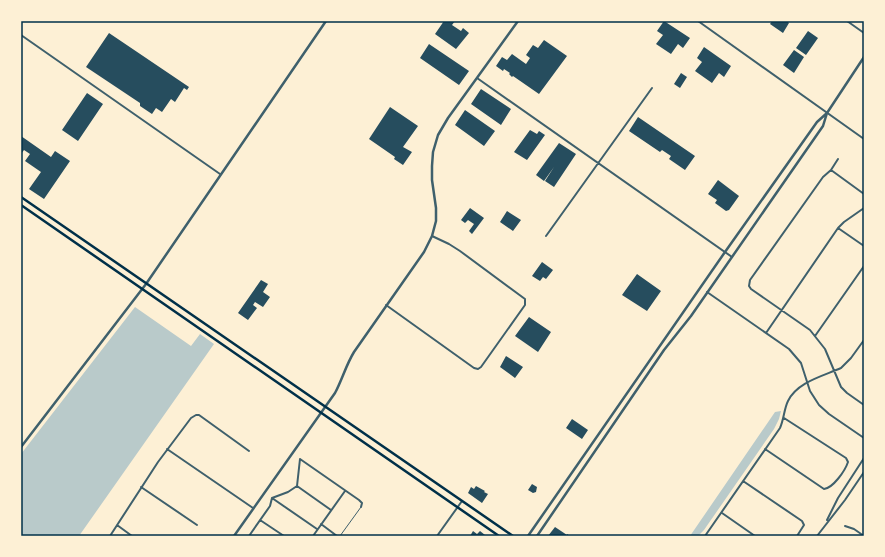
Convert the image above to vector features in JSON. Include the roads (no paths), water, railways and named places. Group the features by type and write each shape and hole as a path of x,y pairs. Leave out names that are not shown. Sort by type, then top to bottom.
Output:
{"main road":[{"path":"21,197 513,536"},
{"path":"21,205 458,506 499,536"}],"street":[{"path":"21,447 143,289 220,174 326,21"},
{"path":"234,536 326,407 340,384 348,362 424,252 432,236 436,221 432,166 434,145 445,123 518,21"},
{"path":"698,21 864,139"},
{"path":"847,21 864,33"},
{"path":"21,35 220,174"},
{"path":"537,536 664,350 732,257 822,126 827,113 864,58"},
{"path":"477,78 732,257"},
{"path":"546,236 652,88"},
{"path":"528,536 725,252 817,122 827,113"},
{"path":"838,159 831,170 823,176 750,280 749,286 751,289 810,330 825,349 841,387 864,405"},
{"path":"831,170 864,194"},
{"path":"766,333 838,228 864,208"},
{"path":"838,228 864,246"},
{"path":"386,305 474,368 478,369 481,368 525,305 525,299 519,294 460,251 432,236"},
{"path":"815,336 864,266"},
{"path":"707,292 789,348 801,363 810,391 819,405 829,414 864,438"},
{"path":"705,536 780,428 784,418 787,402 791,396 796,390 808,383 846,364 864,340"},
{"path":"110,536 167,449 189,420 196,415 249,451"},
{"path":"766,449 824,490 832,486 846,466 848,462 846,458 784,418"},
{"path":"167,449 253,508"},
{"path":"826,523 838,498 864,458"},
{"path":"272,498 288,492 297,486 300,459 361,502 361,507"},
{"path":"817,536 845,500 864,472"},
{"path":"743,481 802,522 804,525 797,536"},
{"path":"297,486 331,510"},
{"path":"141,487 197,525"},
{"path":"313,536 345,491"},
{"path":"249,536 271,503 272,498"},
{"path":"272,498 317,529"},
{"path":"438,536 462,500"},
{"path":"722,513 755,536"},
{"path":"260,520 284,536"},
{"path":"321,524 337,536"},
{"path":"117,525 132,536"},
{"path":"845,526 854,529 864,536"}],"lane":[{"path":"340,536 361,507"}]}
